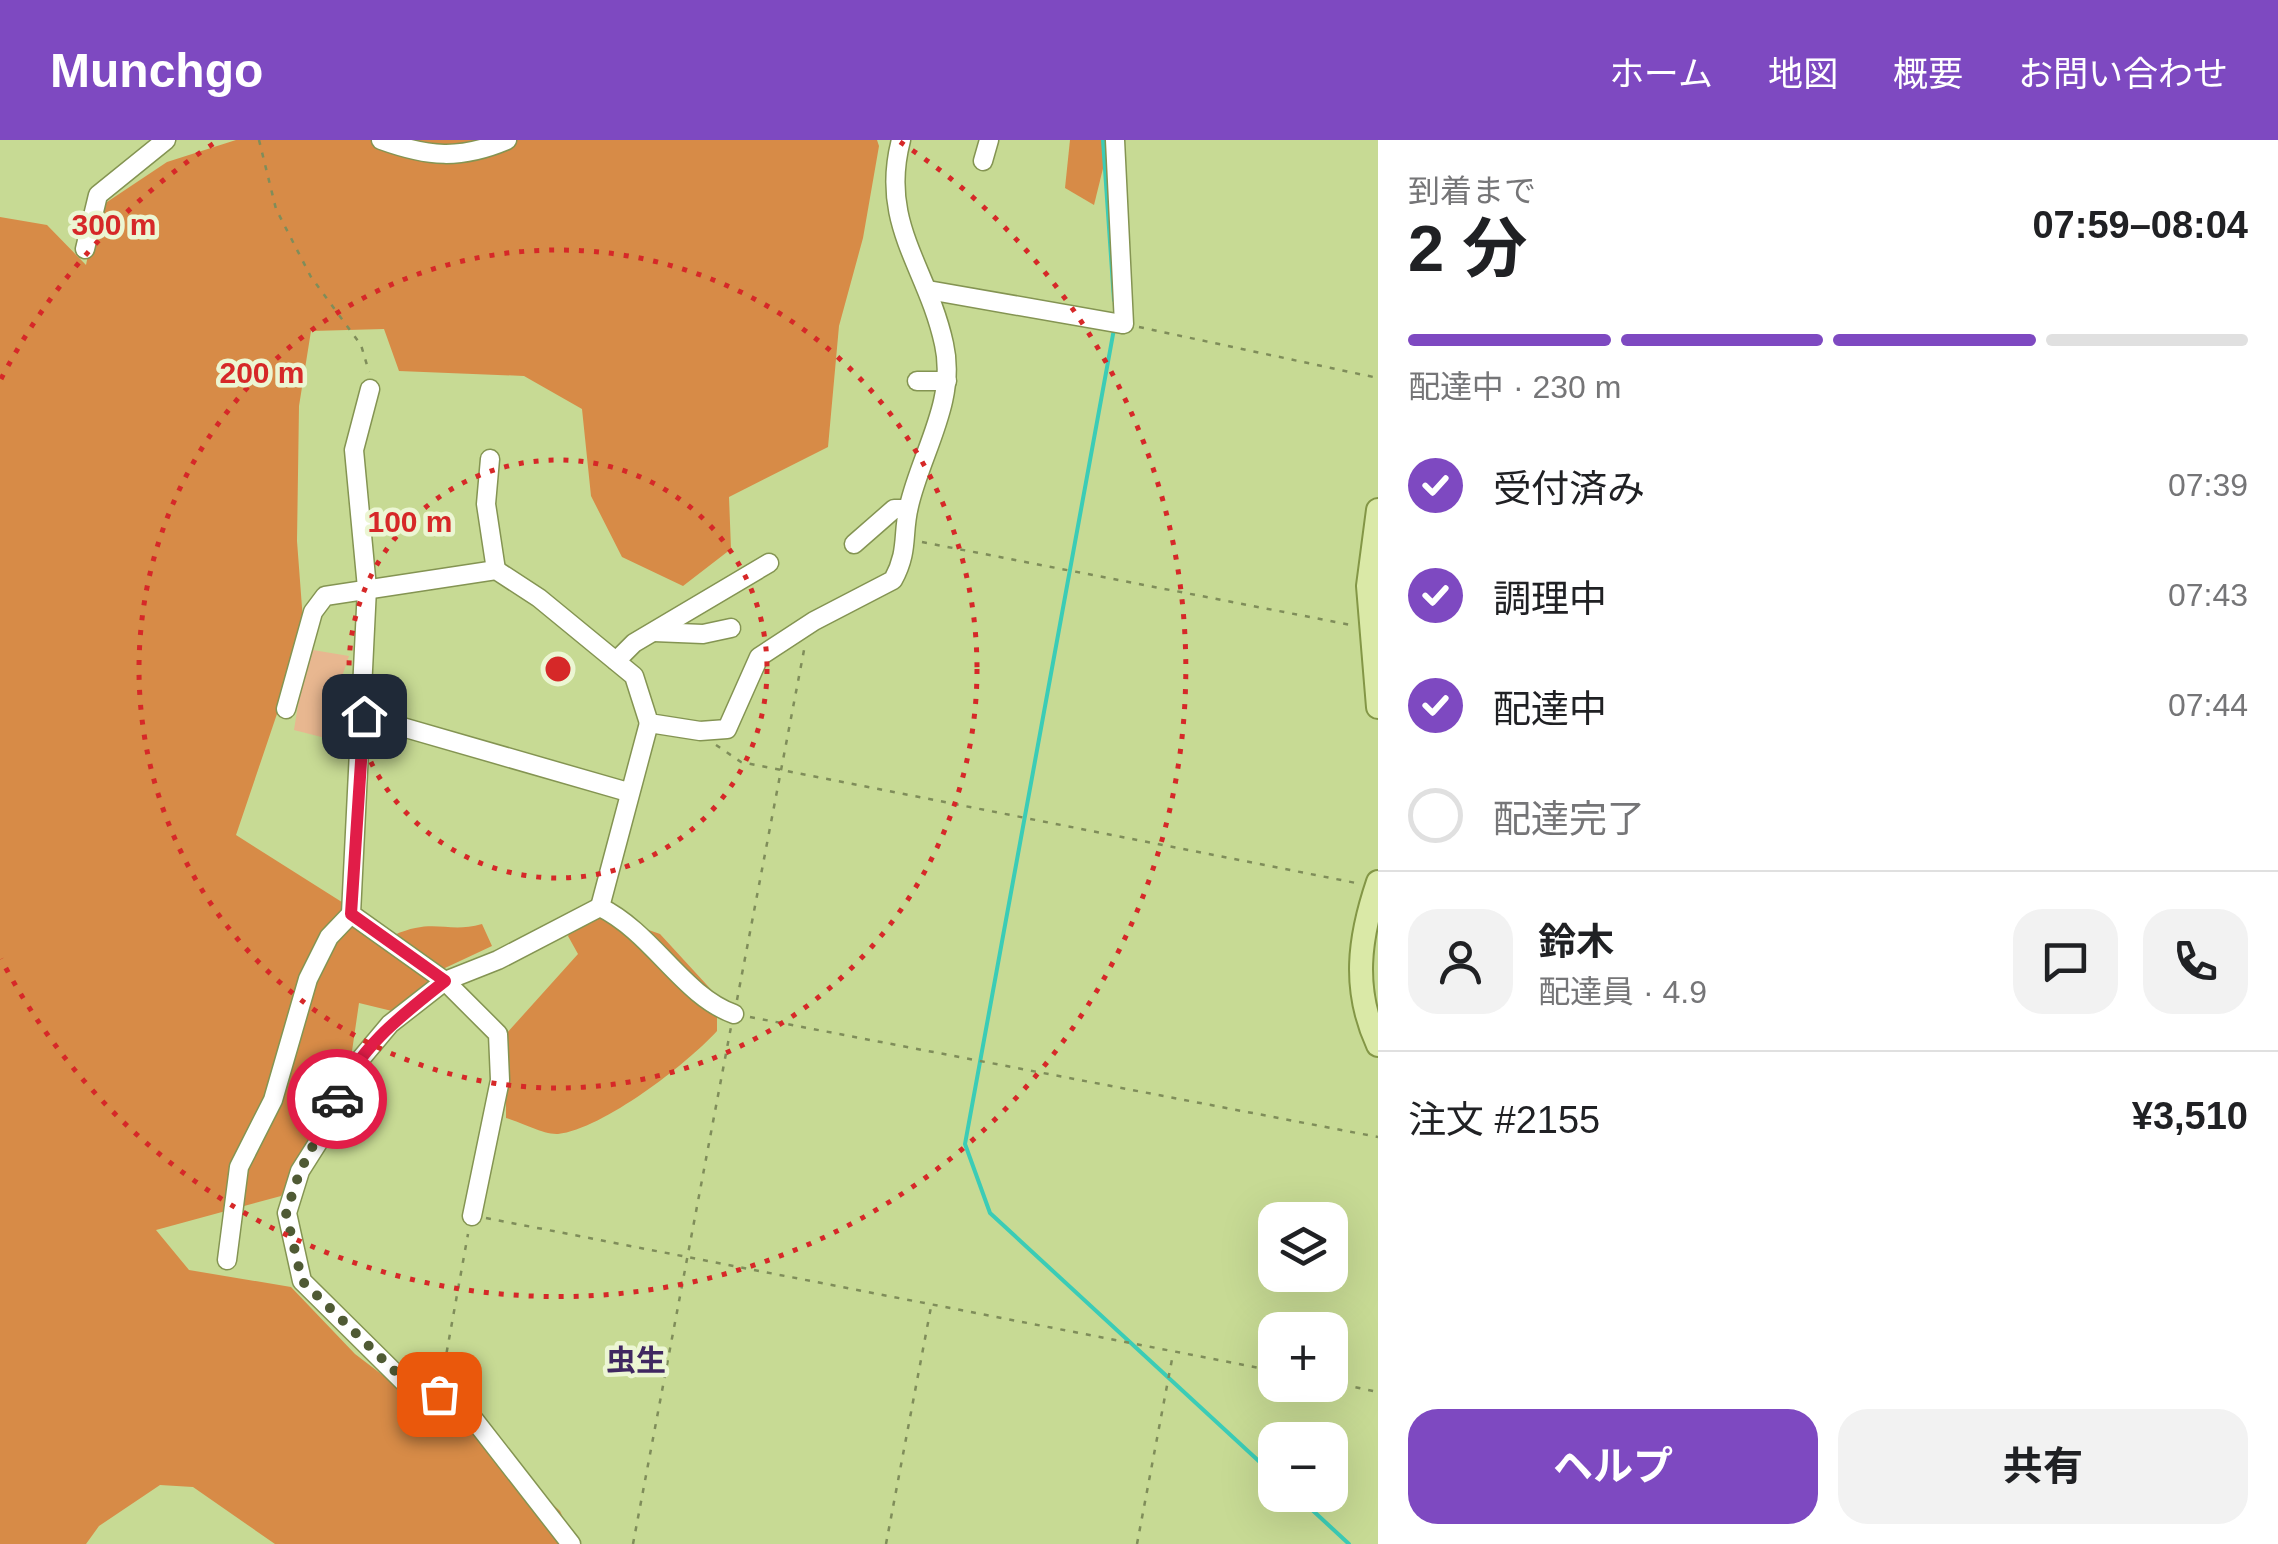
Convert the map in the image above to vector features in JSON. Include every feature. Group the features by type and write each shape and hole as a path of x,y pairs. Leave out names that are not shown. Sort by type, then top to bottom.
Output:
{"main road":[{"path":"1377,691 1368,560 1378,510"},
{"path":"1377,884 1362,929 1359,958 1364,1005 1378,1045"}],"street":[{"path":"85,249 98,195 166,140"},
{"path":"380,140 421,154 449,158 507,140"},
{"path":"649,724 700,731 727,729 760,658 810,624 894,580 908,540 908,509 947,381 944,342 896,210 892,174 901,140"},
{"path":"984,161 989,140"},
{"path":"928,290 1119,323 1115,140"},
{"path":"918,381 947,381"},
{"path":"228,1260 239,1168 274,1100 308,980 330,937 351,914 368,588 354,450 370,388"},
{"path":"490,458 486,504 496,570"},
{"path":"854,544 894,509 908,509"},
{"path":"616,662 634,643 769,563"},
{"path":"286,710 312,612 325,596 496,570 539,598 634,676 649,724 600,908 498,960 445,981 390,1024 348,1074 320,1140 300,1171 286,1213 302,1281 404,1380 466,1408 571,1544"},
{"path":"653,632 703,634 731,628"},
{"path":"364,716 628,792"},
{"path":"600,908 623,918 711,1006 734,1014"},
{"path":"351,914 445,981 498,1034 500,1080 472,1216"}],"path":[{"path":"259,140 276,210 311,277 361,346 370,388"},
{"path":"1119,323 1378,378"},
{"path":"908,540 1372,629"},
{"path":"632,1544 810,624"},
{"path":"700,731 742,762 1377,884"},
{"path":"734,1014 1378,1137"},
{"path":"439,1394 472,1216 1258,1369"},
{"path":"886,1544 931,1306"},
{"path":"1137,1544 1174,1352"},
{"path":"1348,1386 1378,1392"}],"shaded area":[{"path":"236,140 877,140 879,146 863,238 839,326 828,447 729,497 731,549 683,586 622,557 591,496 582,409 524,376 399,371 384,329 311,331 299,406 297,541 304,634 236,835 394,935 420,927 482,924 492,946 445,968 392,1011 359,1003 351,1058 281,1196 156,1230 189,1270 291,1287 355,1354 397,1386 460,1419 560,1511 575,1544 275,1544 193,1487 160,1485 99,1526 86,1544 0,1544 0,217 47,225 86,265 98,208 167,162"},
{"path":"1070,140 1110,140 1094,205 1065,188"},
{"path":"307,649 349,656 335,697 333,740 294,730"},
{"path":"584,907 660,934 717,996 717,1031 665,1077 620,1108 577,1129 552,1134 506,1118 506,1034 578,954 568,936"}],"waterway":[{"path":"1103,140 1114,300"},
{"path":"1114,329 965,1144 990,1213 1258,1460"},
{"path":"1314,1512 1349,1544"}],"way so far":[{"path":"337,1099 320,1140 300,1171 286,1213 302,1281 404,1380 439,1394"}],"district":[{"name":"虫生","path":"636,1361"}],"route":[{"path":"337,1099 348,1074 390,1024 445,981 351,914 364,716"}]}
